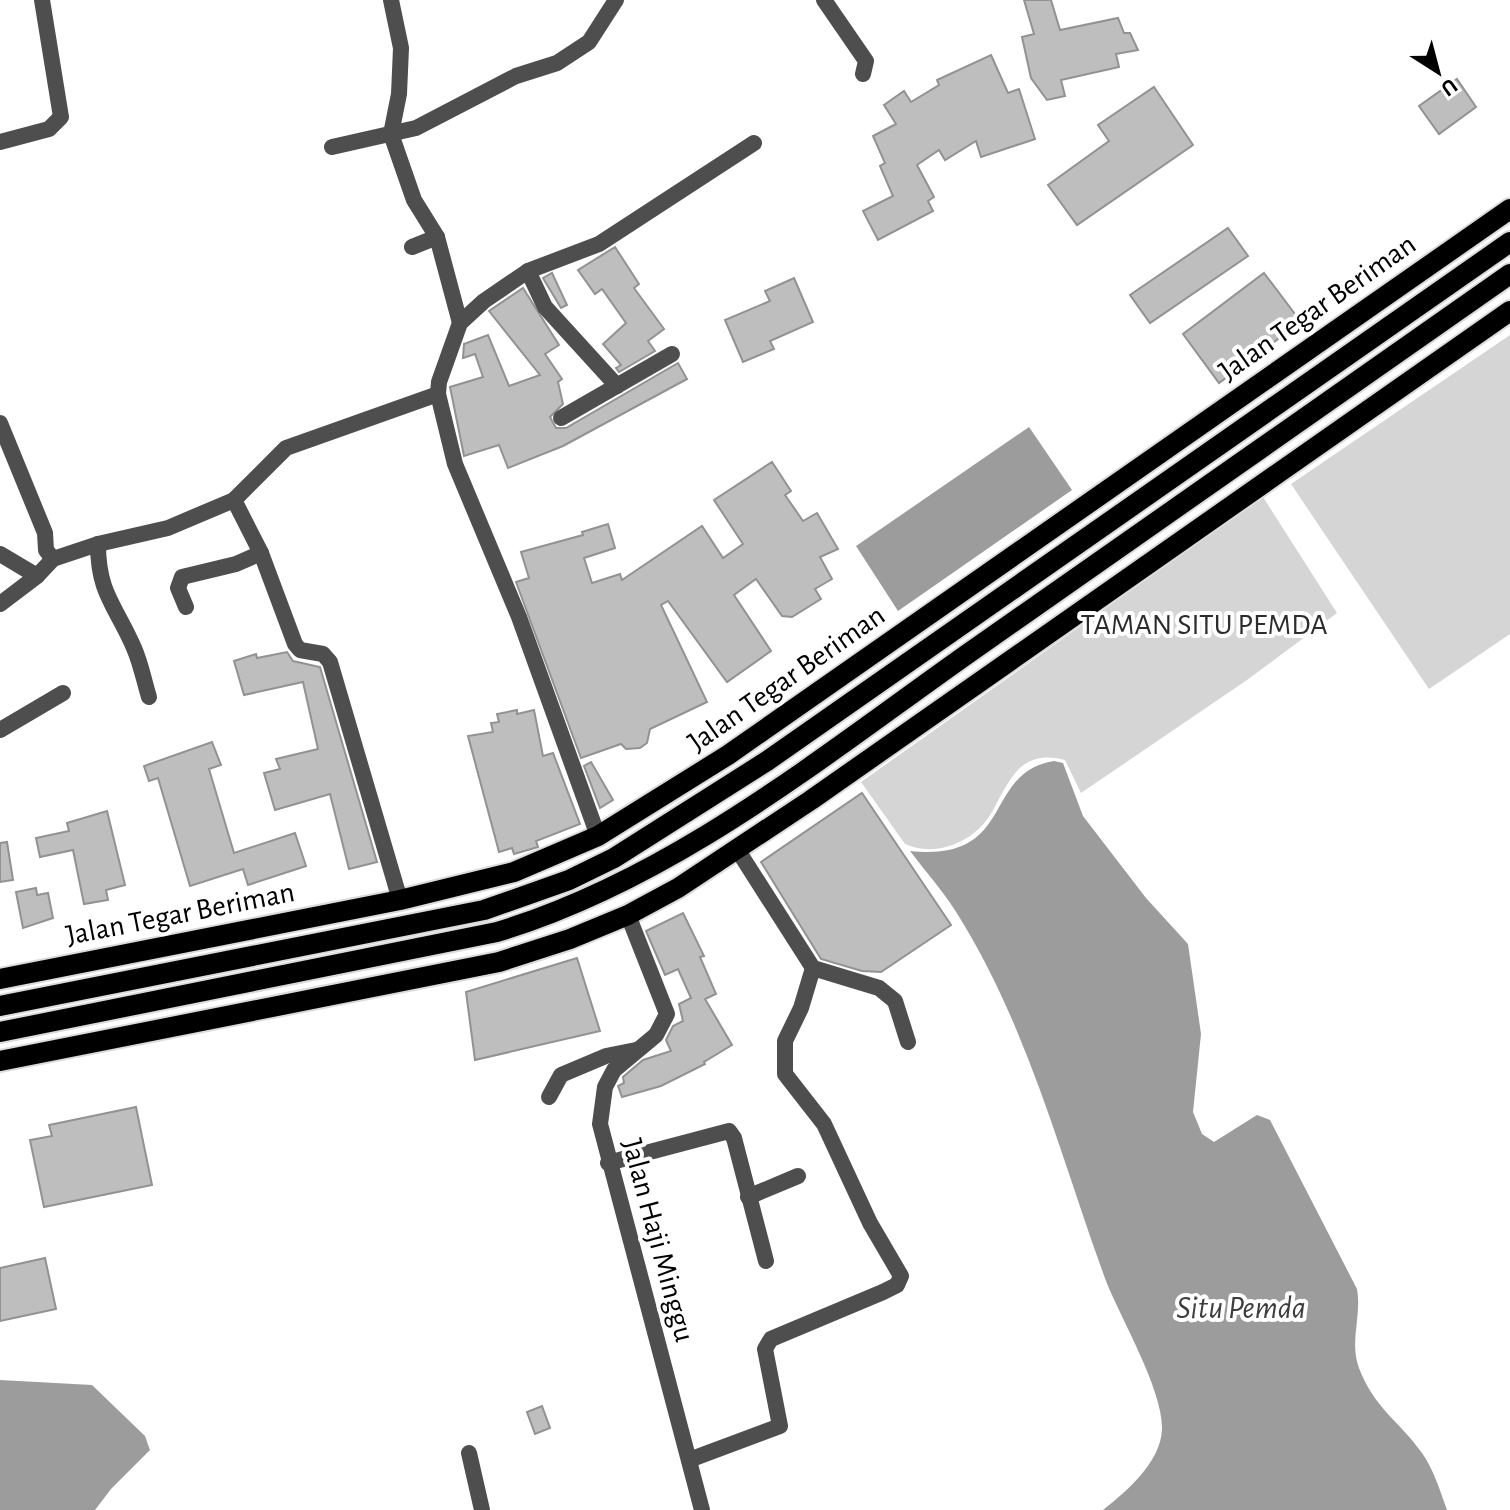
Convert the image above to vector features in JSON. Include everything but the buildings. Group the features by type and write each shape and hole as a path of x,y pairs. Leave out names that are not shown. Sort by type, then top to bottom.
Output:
{"main road":[{"name":"Jalan Tegar Beriman","path":"0,979 400,900 514,872 598,836 728,755 1510,209"},
{"name":"Jalan Tegar Beriman","path":"0,1006 484,910 569,880 614,858 767,761 1510,242"},
{"path":"0,1032 454,942 548,916 650,869 795,775 1510,274"},
{"path":"0,1061 499,962 570,939 628,915 811,800 1510,311"},
{"path":"1101,495 1117,517"},
{"path":"991,605 1007,626"},
{"path":"795,775 811,800"}],"street":[{"path":"0,142 49,129 61,117 42,0"},
{"path":"391,0 401,48 399,94 391,134 414,200 437,237 460,323"},
{"path":"332,147 416,128 516,76 557,63 589,42 616,0"},
{"path":"824,0 866,61 863,74"},
{"path":"598,836 519,617 455,464 438,394 439,382 460,323 528,271 599,244 754,143"},
{"path":"412,247 437,237"},
{"path":"528,271 545,307 617,386"},
{"path":"561,418 672,354"},
{"path":"0,604 37,576 53,559 98,544 168,528 234,500 286,448 438,394"},
{"path":"0,423 45,533 46,550 53,559"},
{"path":"234,500 261,553 295,644 300,650 323,654 330,662 400,900"},
{"path":"98,544 98,569 107,601 134,648 149,697"},
{"path":"186,607 178,588 182,577 236,564 261,553"},
{"path":"0,554 37,576"},
{"path":"0,730 63,693"},
{"path":"737,849 813,968 879,988 895,1001 908,1042"},
{"name":"Jalan Haji Minggu","path":"628,915 667,1014 656,1035 614,1070 605,1087 600,1124 702,1510"},
{"path":"689,1460 780,1426 765,1349 771,1339 883,1292 897,1285 901,1276 870,1223 824,1124 785,1074 785,1041 801,1008 813,968"},
{"path":"549,1097 561,1075 606,1056 638,1049"},
{"path":"608,1163 729,1131 734,1138 766,1261"},
{"path":"748,1197 798,1176"},
{"path":"469,1453 482,1510"}],"green space":[{"path":"1510,335 1510,634 1429,689 1291,484"},
{"name":"TAMAN SITU PEMDA","path":"1263,497 1337,613 1247,680 1081,793 1065,760 1037,759 1018,770 985,823 976,832 942,848 917,848 905,844 861,782"}],"water":[{"path":"1029,427 1072,490 898,611 856,546"},
{"name":"Situ Pemda","path":"1054,761 1063,763 1083,816 1146,898 1188,944 1201,1034 1193,1112 1202,1134 1214,1142 1257,1115 1270,1120 1357,1289 1355,1348 1365,1382 1426,1460 1447,1510 1103,1510 1132,1485 1156,1453 1162,1429 1156,1395 1106,1281 1041,1094 1004,1002 958,915 910,851 944,851 967,843 983,831 1016,782 1031,769"},
{"path":"0,1380 92,1385 145,1436 150,1450 95,1510 0,1510"}]}
